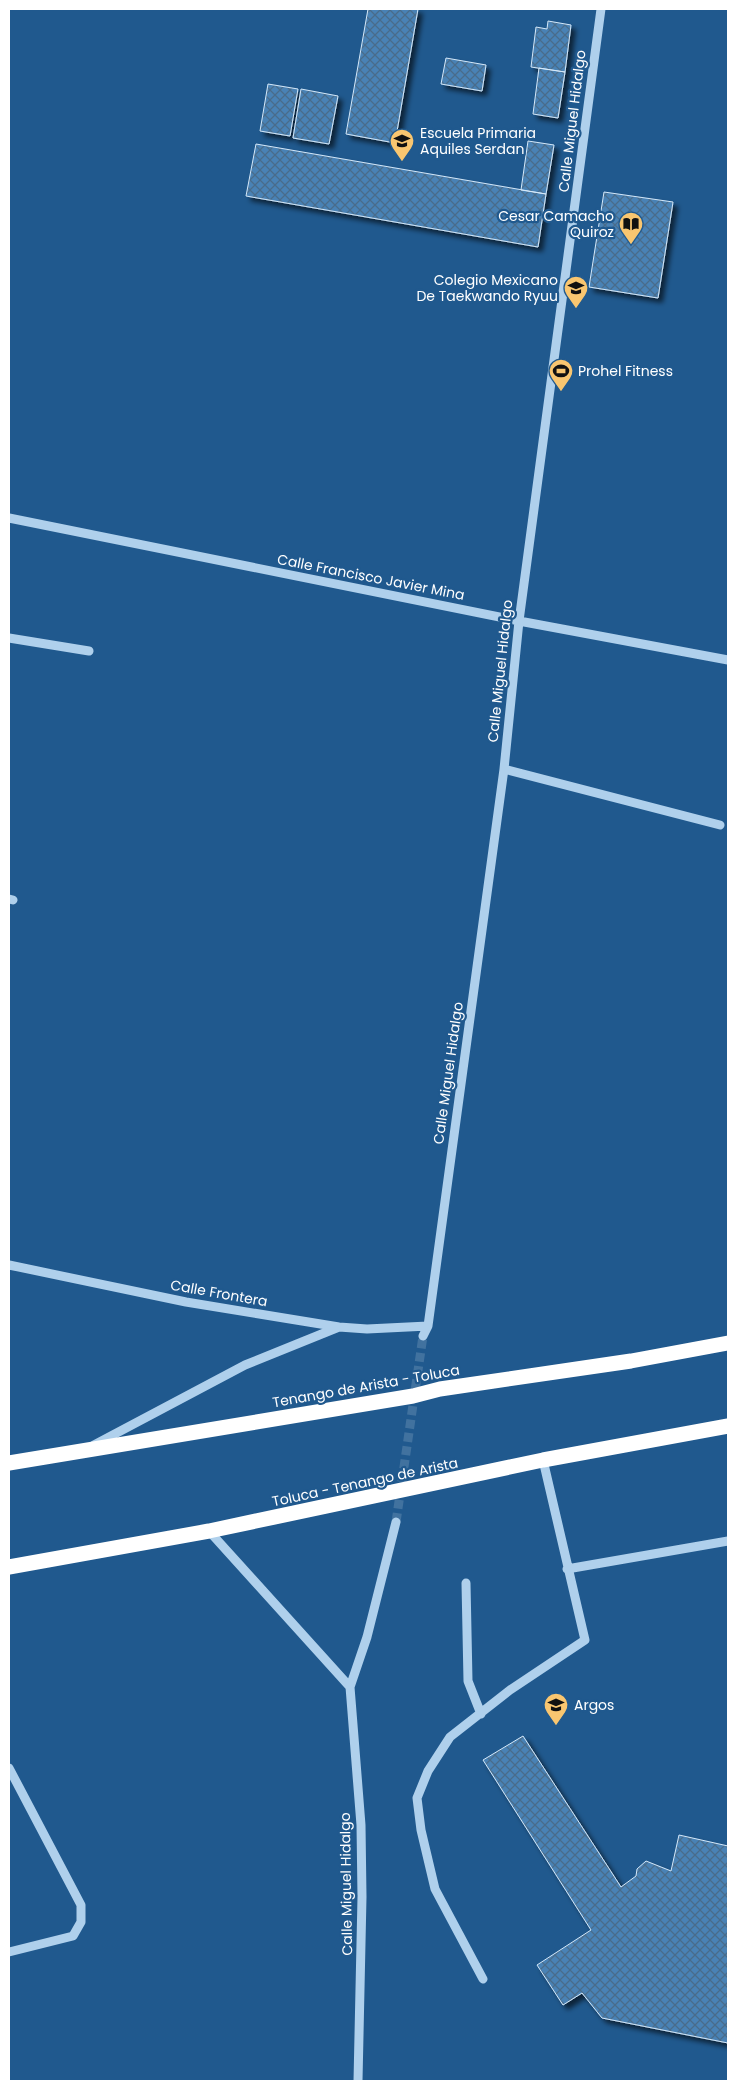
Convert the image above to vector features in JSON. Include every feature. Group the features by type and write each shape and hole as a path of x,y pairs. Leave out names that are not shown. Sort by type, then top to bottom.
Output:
{"highway":[{"name":"Tenango de Arista - Toluca","path":"9,1463 413,1396 440,1388 631,1361 728,1343"},
{"name":"Toluca - Tenango de Arista","path":"9,1567 209,1532 543,1460 728,1426"}],"street":[{"name":"Calle Miguel Hidalgo","path":"423,1336 428,1326 504,769 519,621 601,9"},
{"name":"Calle Francisco Javier Mina","path":"9,518 519,621 728,660"},
{"path":"9,638 89,651"},
{"path":"504,769 720,825"},
{"name":"Calle Frontera","path":"9,1265 186,1302 340,1327 367,1329 428,1326"},
{"path":"84,1450 245,1365 340,1327"},
{"path":"483,1979 435,1889 421,1830 417,1798 428,1770 450,1737 510,1690 585,1640 543,1460"},
{"name":"Calle Miguel Hidalgo","path":"358,2081 362,1897 361,1824 350,1687 367,1637 396,1522"},
{"path":"209,1532 350,1687"},
{"path":"567,1569 728,1541"},
{"path":"466,1583 468,1681 481,1714"},
{"path":"9,1768 82,1905 82,1922 73,1936 9,1952"}],"building":[{"path":"368,9 418,9 395,143 346,134"},
{"path":"548,21 571,25 565,72 531,67 536,27 547,29"},
{"path":"446,58 486,65 482,91 441,84"},
{"path":"539,68 565,72 558,118 533,114"},
{"path":"268,84 298,89 290,136 260,131"},
{"path":"301,89 338,96 329,144 293,138"},
{"path":"528,141 554,145 546,194 521,190"},
{"path":"256,144 546,194 538,247 246,196"},
{"name":"Cesar Camacho Quiroz","path":"604,192 673,202 658,298 589,287"},
{"path":"523,1736 621,1887 636,1876 637,1869 646,1861 671,1871 679,1835 728,1846 728,2043 602,2018 582,1993 563,2005 537,1965 591,1930 483,1760"}],"tunnel":[{"path":"396,1522 423,1336"}],"place":[{"name":"Escuela Primaria Aquiles Serdan","path":"402,162"},
{"name":"Cesar Camacho Quiroz","path":"631,245"},
{"name":"Colegio Mexicano De Taekwando Ryuu","path":"576,309"},
{"name":"Prohel Fitness","path":"561,392"},
{"name":"Argos","path":"556,1726"}]}
